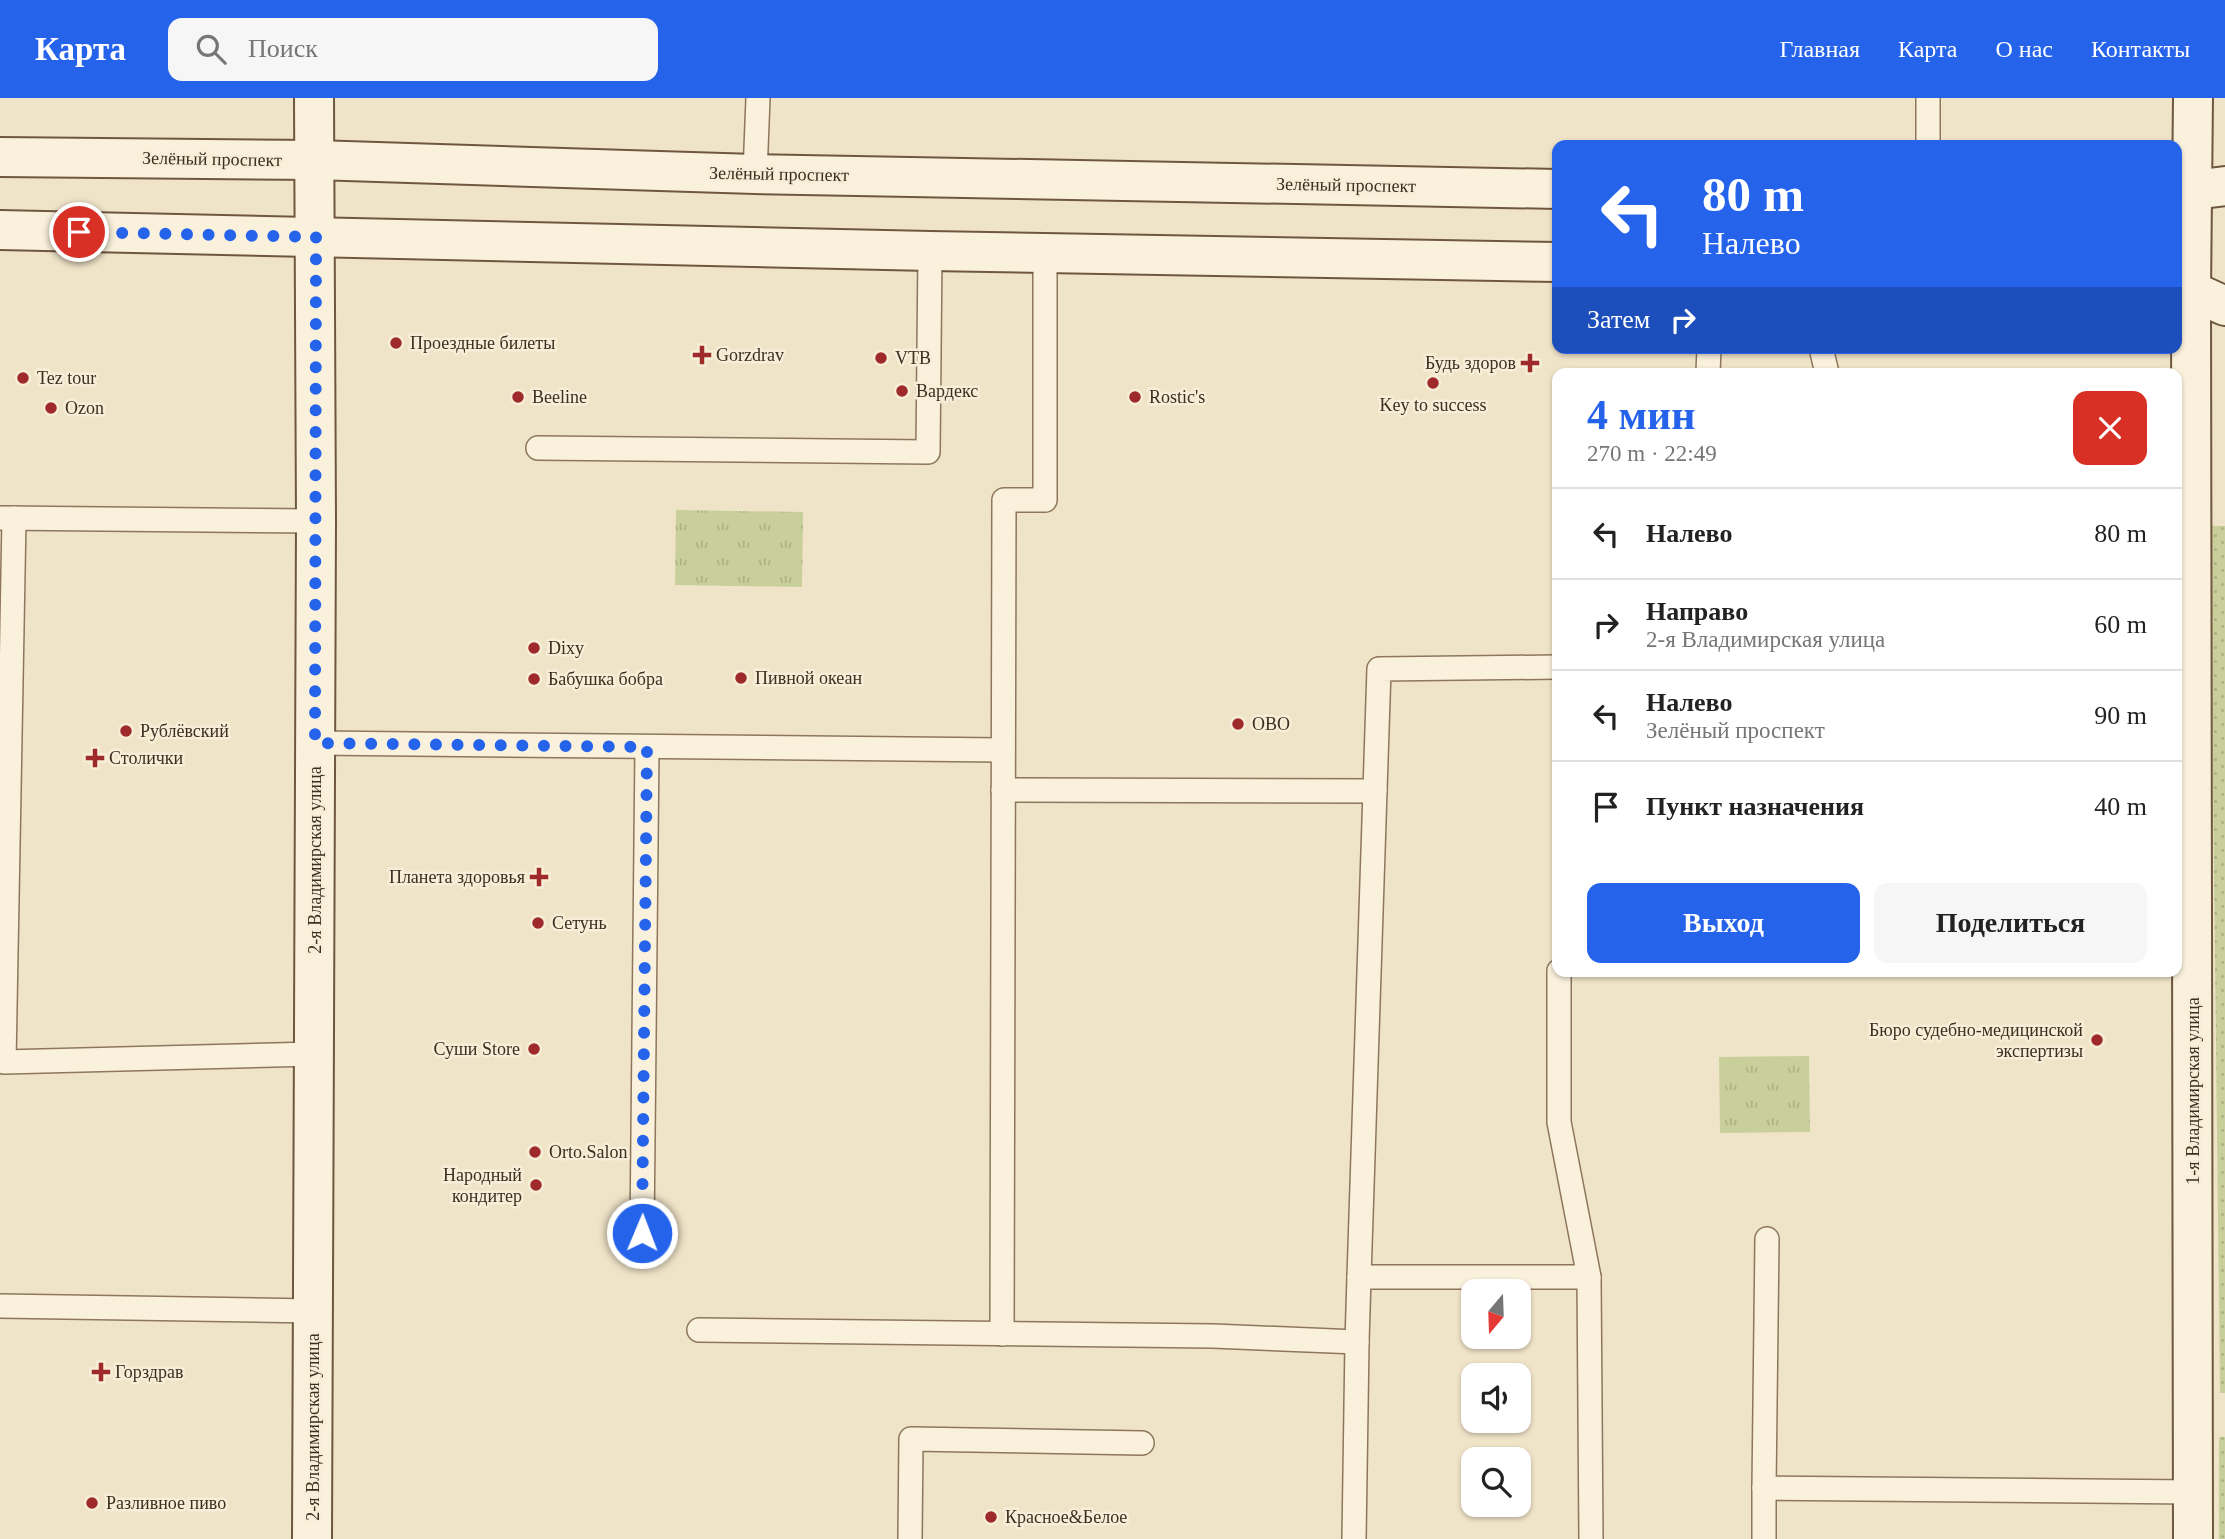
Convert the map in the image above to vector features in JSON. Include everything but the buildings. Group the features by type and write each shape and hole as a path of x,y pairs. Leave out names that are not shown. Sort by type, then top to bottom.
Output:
{"main road":[{"name":"2-я Владимирская улица","path":"312,1539 316,521 314,98"},
{"name":"1-я Владимирская улица","path":"2193,98 2198,189 2184,288 2193,1539"},
{"name":"Зелёный проспект","path":"0,157 314,160 755,174 1552,189"},
{"path":"0,230 1552,262"},
{"path":"2184,288 2225,306"}],"lane":[{"path":"755,174 758,98"},
{"path":"1928,98 1928,140"},
{"path":"538,448 928,452 930,251"},
{"path":"1002,1334 1004,500 1045,500 1045,253"},
{"path":"314,1054 4,1062 7,518 316,521"},
{"path":"1354,1539 1357,1342 1379,669 1552,667"},
{"path":"315,743 1003,750"},
{"path":"642,1233 647,747"},
{"path":"1003,790 1375,791"},
{"path":"1559,977 1559,1122 1589,1277 1591,1539"},
{"path":"1765,1539 1767,1239"},
{"path":"1359,1277 1589,1277"},
{"path":"0,1306 313,1311"},
{"path":"699,1330 1213,1336 1357,1342"},
{"path":"910,1539 911,1439 1142,1443"},
{"path":"1765,1488 2193,1492"}],"green space":[{"path":"676,510 803,512 802,587 675,585"},
{"path":"2210,526 2225,526 2225,1393 2220,1393"},
{"path":"1809,1056 1810,1132 1720,1133 1719,1057"},
{"path":"2219,1437 2225,1437 2225,1539 2219,1539"}],"place":[{"name":"Проездные билеты","path":"396,343"},
{"name":"Gorzdrav","path":"702,355"},
{"name":"VTB","path":"881,358"},
{"name":"Будь здоров","path":"1530,363"},
{"name":"Tez tour","path":"23,378"},
{"name":"Key to success","path":"1433,383"},
{"name":"Вардекс","path":"902,391"},
{"name":"Beeline","path":"518,397"},
{"name":"Rostic's","path":"1135,397"},
{"name":"Ozon","path":"51,408"},
{"name":"Dixy","path":"534,648"},
{"name":"Пивной океан","path":"741,678"},
{"name":"Бабушка бобра","path":"534,679"},
{"name":"ОВО","path":"1238,724"},
{"name":"Рублёвский","path":"126,731"},
{"name":"Столички","path":"95,758"},
{"name":"Планета здоровья","path":"539,877"},
{"name":"Сетунь","path":"538,923"},
{"name":"Бюро судебно-медицинской экспертизы","path":"2097,1040"},
{"name":"Суши Store","path":"534,1049"},
{"name":"Orto.Salon","path":"535,1152"},
{"name":"Народный кондитер","path":"536,1185"},
{"name":"Горздрав","path":"101,1372"},
{"name":"Разливное пиво","path":"92,1503"},
{"name":"Красное&Белое","path":"991,1517"}],"route":[{"path":"79,232 316,237 315,743 647,747 642,1233"}]}
